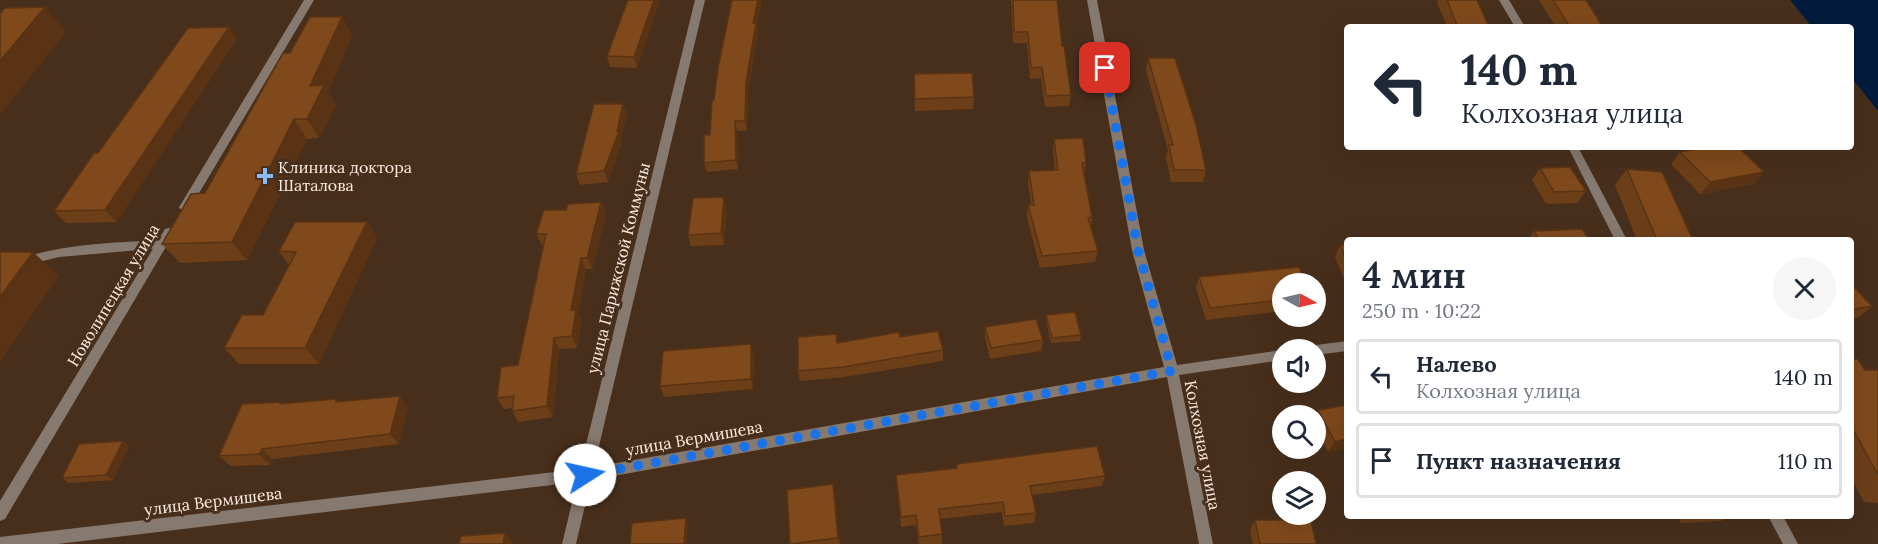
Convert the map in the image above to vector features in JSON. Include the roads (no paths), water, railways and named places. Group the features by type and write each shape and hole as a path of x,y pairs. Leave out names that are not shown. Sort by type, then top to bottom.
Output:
{"street":[{"name":"Новолипецкая улица","path":"0,514 309,0"},
{"name":"улица Парижской Коммуны","path":"568,544 700,0"},
{"name":"Колхозная улица","path":"1092,0 1138,250 1172,371 1206,544"},
{"path":"1504,0 1518,24"},
{"path":"1575,150 1620,237"},
{"path":"0,271 19,261 55,252 163,244"},
{"path":"1326,349 1344,346"},
{"name":"улица Вермишева","path":"0,544 585,475 1172,371 1272,356"},
{"path":"1777,519 1791,544"}],"water":[{"path":"1790,0 1878,0 1878,111 1854,81 1854,24 1810,24"}],"place":[{"name":"Клиника доктора Шаталова","path":"265,176"}]}
